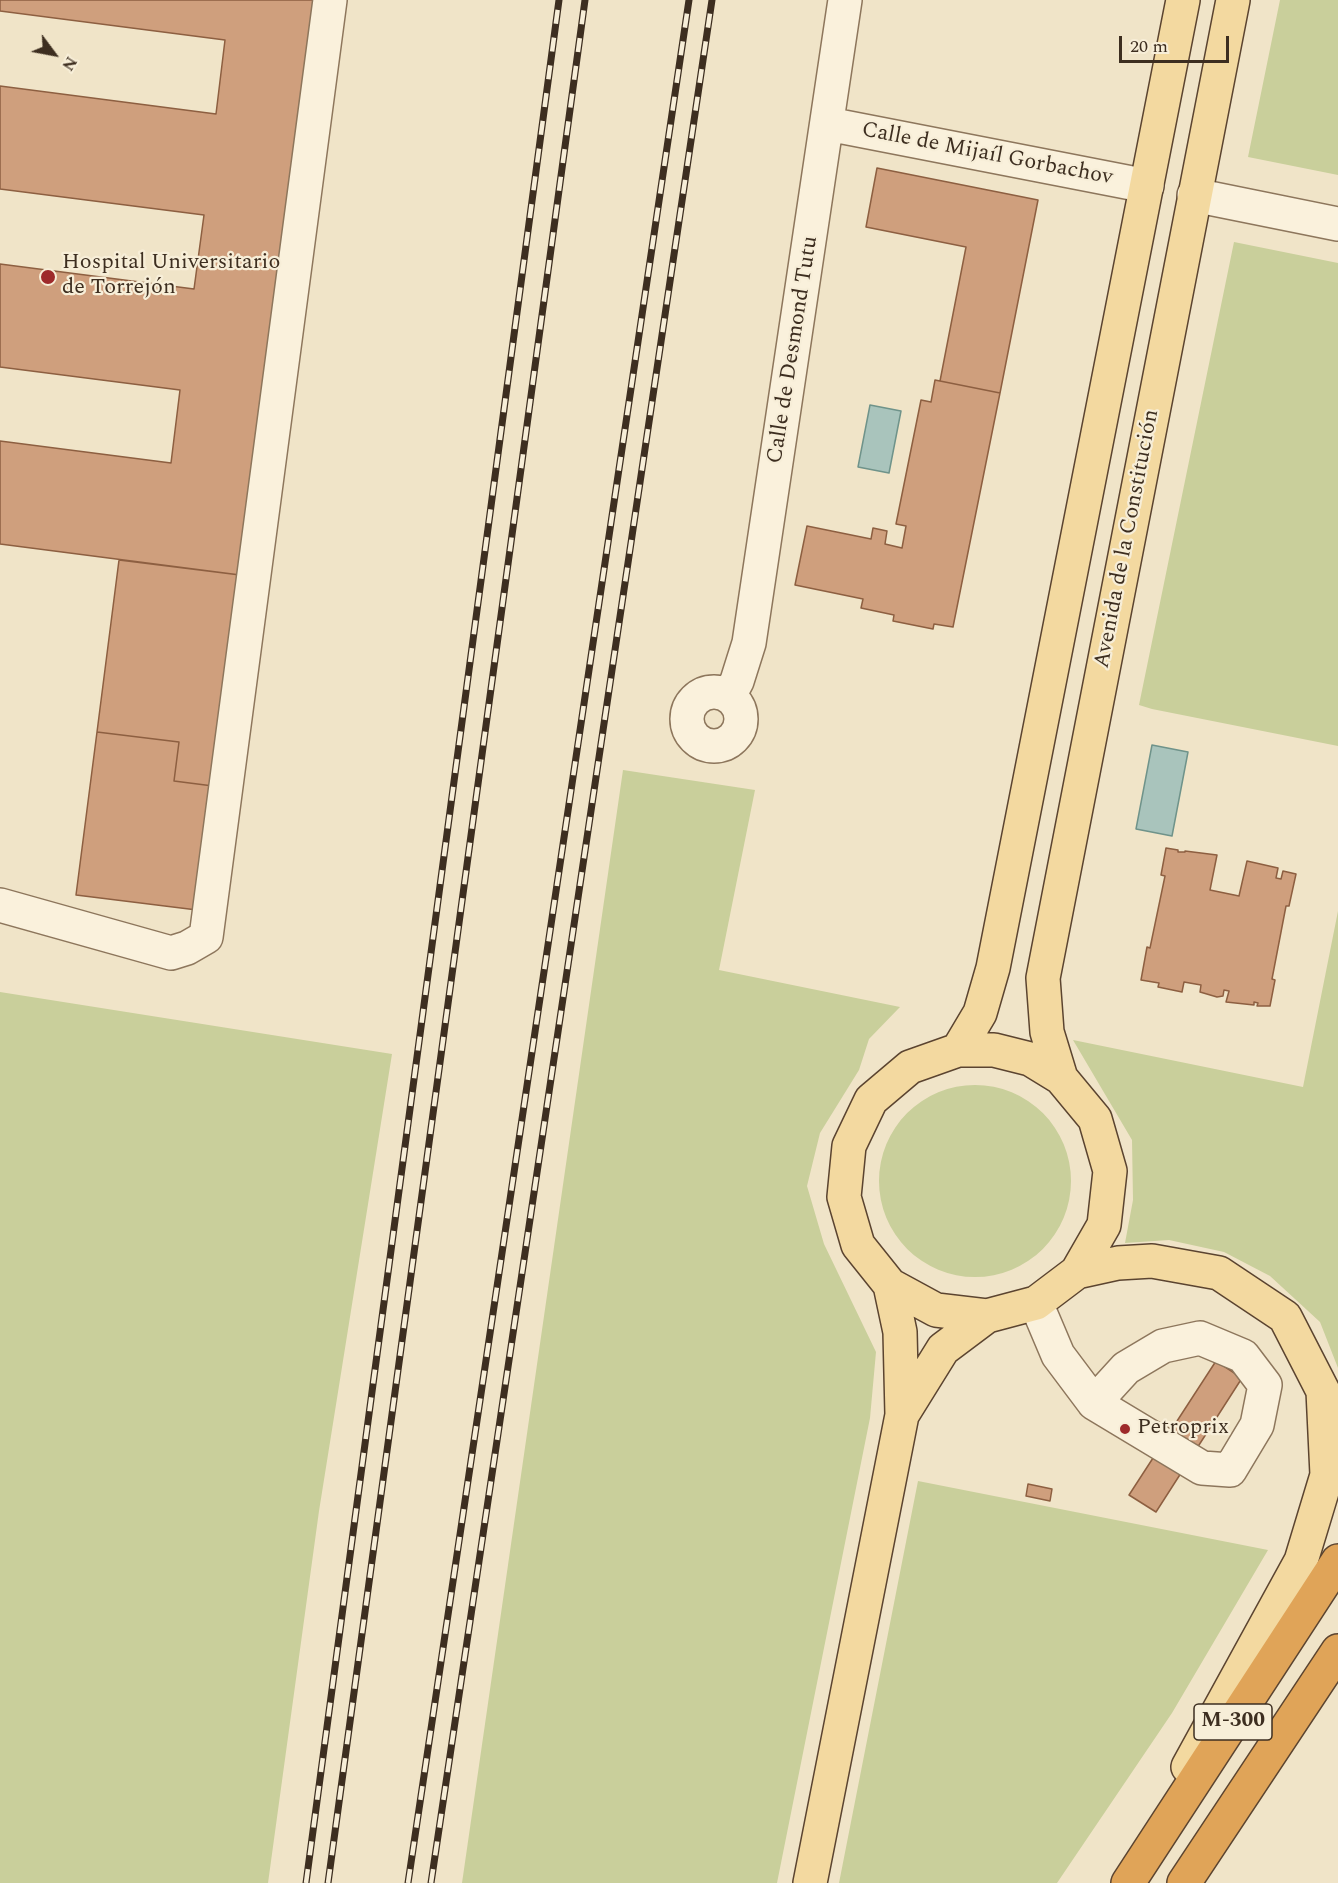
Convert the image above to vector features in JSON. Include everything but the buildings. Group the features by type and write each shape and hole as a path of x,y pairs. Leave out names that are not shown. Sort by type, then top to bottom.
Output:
{"highway":[{"name":"M-300","path":"1126,1883 1338,1561"},
{"name":"M-300","path":"1184,1883 1338,1651"}],"main road":[{"path":"958,1050 980,1013 993,968 1183,0"},
{"name":"Avenida de la Constitución","path":"1061,1078 1047,1032 1043,978 1233,0"},
{"path":"958,1050 994,1050 1030,1059 1061,1078 1095,1119 1110,1171 1104,1225 1077,1272 1036,1303 987,1316 936,1310 890,1285 858,1245 844,1197 849,1146 871,1100 910,1067 958,1050"},
{"path":"1077,1272 1118,1263 1152,1261 1219,1273 1285,1317 1323,1390 1327,1475 1301,1561 1126,1883"},
{"path":"810,1883 902,1415 900,1332 890,1285"},
{"path":"902,1415 943,1349 987,1316"}],"street":[{"path":"0,905 171,953 187,948 206,937 330,0"},
{"name":"Calle de Desmond Tutu","path":"729,696 737,681 749,643 845,0"},
{"name":"Calle de Mijaíl Gorbachov","path":"828,124 1147,186"},
{"path":"1194,195 1338,224"},
{"path":"1036,1303 1058,1355 1095,1403 1202,1468 1230,1470 1257,1425 1265,1385 1243,1356 1200,1338 1163,1346 1126,1368 1095,1403"}],"green space":[{"path":"1280,0 1338,0 1338,175 1248,157"},
{"path":"1234,242 1338,263 1338,746 1139,705"},
{"path":"623,770 755,790 719,970 900,1007 869,1039 859,1070 820,1133 807,1186 824,1244 876,1352 870,1418 777,1883 462,1883"},
{"path":"1338,911 1338,1368 1320,1322 1270,1276 1224,1252 1169,1240 1125,1243 1133,1200 1132,1140 1073,1040 1303,1087"},
{"path":"0,992 392,1054 319,1511 268,1883 0,1883"},
{"path":"984,1085 994,1086 1020,1096 1036,1106 1050,1120 1064,1144 1070,1162 1070,1200 1064,1218 1050,1242 1036,1256 1012,1270 994,1276 966,1277 956,1276 930,1266 914,1256 900,1242 886,1218 880,1200 879,1172 880,1162 890,1136 900,1120 914,1106 938,1092 956,1086"},
{"path":"918,1481 1268,1550 1172,1713 1057,1883 839,1883"}],"water":[{"path":"870,405 901,411 889,473 858,467"},
{"path":"1152,745 1188,752 1172,836 1136,829"}],"railway":[{"path":"306,1883 559,0"},
{"path":"328,1883 585,0"},
{"path":"408,1883 689,0"},
{"path":"431,1883 712,0"}],"place":[{"name":"Hospital Universitario de Torrejón","path":"48,277"},
{"name":"Petroprix","path":"1125,1429"}]}
